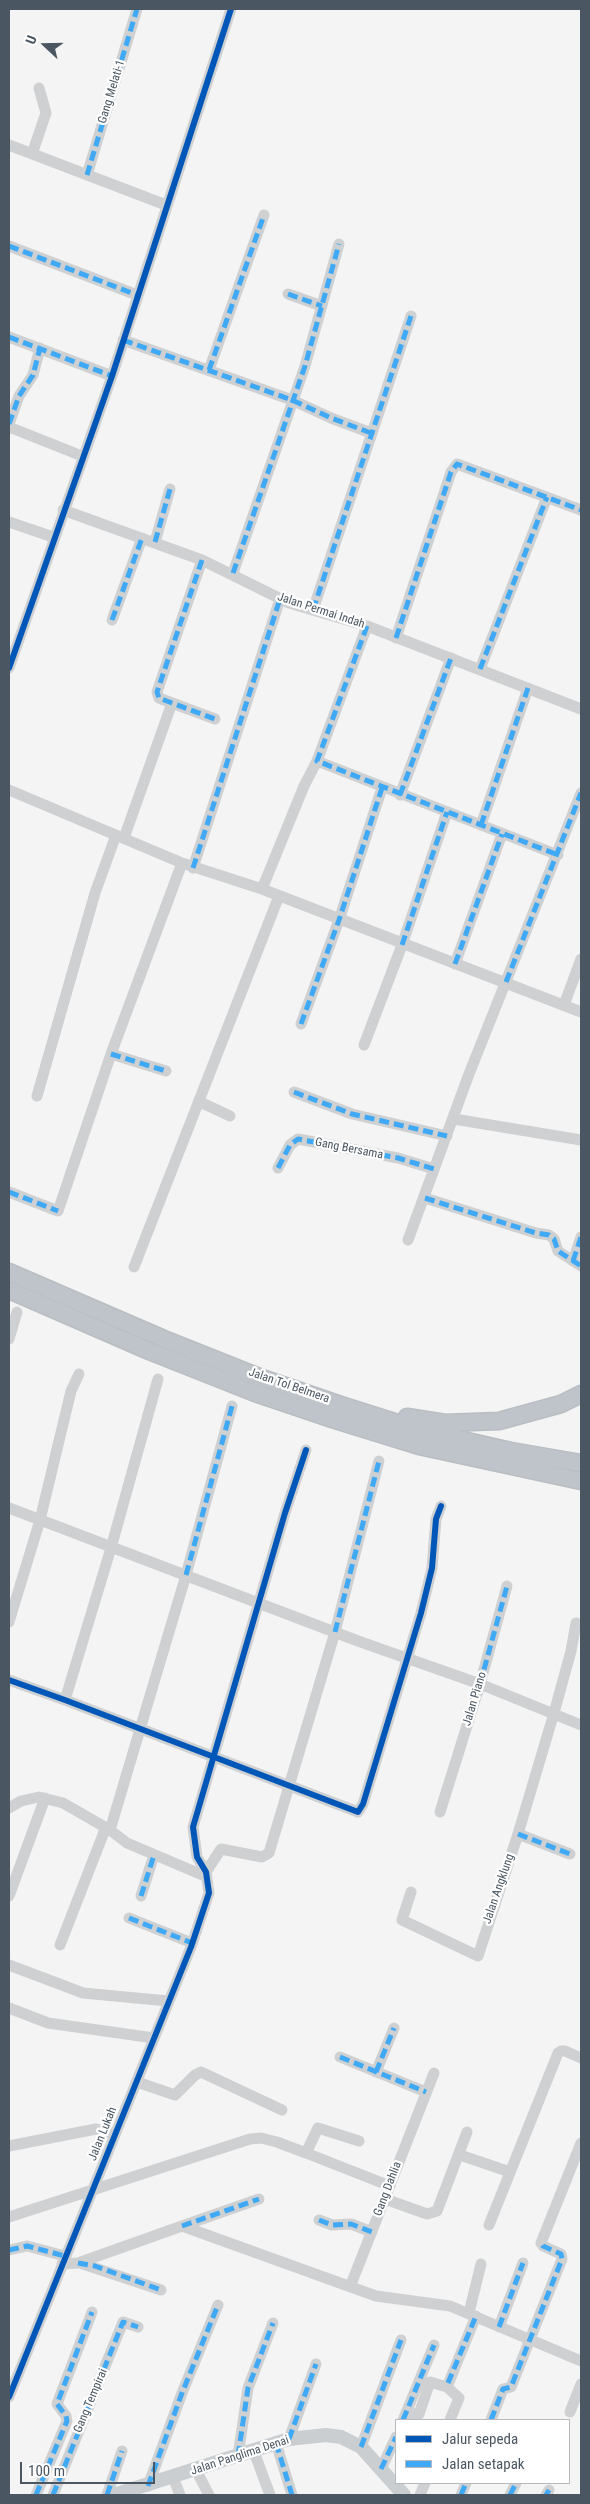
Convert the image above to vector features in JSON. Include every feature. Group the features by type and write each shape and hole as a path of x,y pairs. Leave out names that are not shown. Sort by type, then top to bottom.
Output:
{"highway":[{"name":"Jalan Tol Belmera","path":"9,1272 173,1343 262,1378 341,1405 423,1431 511,1451 581,1463"},
{"name":"Jalan Tol Belmera","path":"9,1290 149,1351 255,1393 419,1446 581,1481"},
{"path":"341,1405 445,1423 472,1423 526,1414 561,1404 581,1394"}],"main road":[{"name":"Jalan Panglima Denai","path":"114,2495 148,2486 276,2443 326,2434 341,2437 361,2447 404,2495"}],"street":[{"name":"Gang Melati-1","path":"86,175 137,9"},
{"path":"9,668 53,537 112,376 137,294 231,9"},
{"path":"32,154 46,113 38,88"},
{"path":"9,145 166,205"},
{"path":"209,370 264,215"},
{"path":"233,574 292,400 322,306 339,244"},
{"path":"9,246 137,294"},
{"path":"288,294 322,306"},
{"path":"313,610 412,316"},
{"path":"9,336 112,376"},
{"path":"123,340 292,400 372,433"},
{"path":"40,348 33,375 19,396 9,425 82,456"},
{"path":"396,638 454,466 461,464 581,510"},
{"path":"154,542 170,489"},
{"path":"480,669 547,497"},
{"name":"Jalan Permai Indah","path":"63,510 202,560 280,599 367,626 581,709"},
{"path":"9,522 53,537"},
{"path":"112,620 142,538"},
{"path":"202,560 157,692 160,698 215,719"},
{"path":"9,1192 58,1211 111,1054 187,865 280,599"},
{"path":"262,889 304,786 317,761 367,626"},
{"path":"400,795 451,658"},
{"path":"481,825 528,688"},
{"path":"37,1096 95,893 120,837 172,703"},
{"path":"317,761 382,788 558,855"},
{"path":"301,1024 339,920 382,788"},
{"path":"9,790 187,865 262,889 402,945 506,982 581,1012"},
{"path":"408,1240 506,982 581,793"},
{"path":"364,1045 402,945 447,812"},
{"path":"455,964 502,834"},
{"path":"134,1267 279,896"},
{"path":"564,1005 581,959"},
{"path":"111,1054 166,1071"},
{"path":"294,1092 352,1114 447,1136"},
{"path":"200,1102 230,1116"},
{"path":"454,1119 581,1140"},
{"name":"Gang Bersama","path":"278,1168 290,1145 298,1140 398,1158 434,1169"},
{"path":"424,1198 528,1231 549,1235 554,1239 558,1251 577,1264 581,1237"},
{"path":"9,1339 17,1312"},
{"path":"9,1622 40,1520 72,1391 80,1374"},
{"path":"65,1700 111,1548 158,1379"},
{"path":"60,1945 108,1829 141,1729 186,1575 232,1406"},
{"path":"207,1875 197,1857 193,1827 285,1513 306,1450"},
{"path":"207,1875 221,1849 262,1857 266,1856 291,1785 335,1632 379,1461"},
{"path":"9,1680 291,1785 356,1812 362,1809 407,1659 432,1568 436,1519 441,1506"},
{"path":"9,1508 407,1659 480,1684 581,1725"},
{"name":"Jalan Piano","path":"440,1812 480,1684 507,1586"},
{"name":"Jalan Angklung","path":"411,1892 402,1920 478,1956 518,1834 554,1714 571,1651 576,1623"},
{"path":"9,1808 32,1798 45,1798 63,1803 108,1829 127,1843 207,1875"},
{"path":"9,1896 45,1798"},
{"path":"518,1834 570,1854"},
{"path":"141,1896 154,1855"},
{"name":"Jalan Lukah","path":"9,2397 192,1943 209,1893 207,1875"},
{"path":"129,1918 192,1943"},
{"path":"9,1965 83,1993 168,2001"},
{"path":"9,2008 48,2023 154,2038"},
{"path":"376,2072 394,2028"},
{"path":"489,2225 558,2053 565,2051 581,2058"},
{"path":"340,2057 426,2092"},
{"path":"137,2082 175,2095 195,2075 201,2072 282,2110"},
{"name":"Gang Dahlia","path":"350,2287 434,2073"},
{"path":"306,2154 318,2128 359,2141"},
{"path":"9,2146 96,2129 114,2134"},
{"path":"385,2199 427,2214 436,2211 460,2155 467,2132"},
{"path":"9,2217 250,2139 261,2138 277,2142 390,2186"},
{"path":"491,2419 504,2389 511,2387 562,2256 541,2243 581,2143"},
{"path":"460,2155 510,2172"},
{"path":"78,2263 259,2199"},
{"path":"319,2220 332,2225 351,2224 372,2232"},
{"path":"182,2226 376,2296 450,2306 581,2361"},
{"path":"9,2250 27,2246 64,2260 161,2290"},
{"path":"499,2326 523,2262"},
{"path":"447,2386 473,2315 481,2264"},
{"path":"148,2486 218,2305"},
{"path":"36,2495 67,2421 66,2416 57,2404 92,2312"},
{"name":"Gang Tempirai","path":"53,2495 123,2322 138,2327"},
{"path":"238,2456 248,2388 273,2323"},
{"path":"361,2447 401,2340"},
{"path":"404,2417 434,2345"},
{"path":"290,2439 316,2364"},
{"path":"404,2417 419,2414 430,2382 447,2386 458,2398 450,2419"},
{"path":"570,2412 581,2384"},
{"path":"381,2469 395,2439"},
{"path":"276,2443 292,2495"},
{"path":"254,2450 270,2495"},
{"path":"107,2495 122,2451"},
{"path":"196,2470 209,2495"},
{"path":"173,2477 180,2495"}],"marked path":[{"path":"87,175 137,9"},
{"path":"209,370 264,215"},
{"path":"233,573 305,366 339,244"},
{"path":"9,246 137,295"},
{"path":"288,294 322,306"},
{"path":"313,610 411,316"},
{"path":"9,337 112,376"},
{"path":"123,340 292,400 331,418 371,433"},
{"path":"9,424 19,396 33,375 40,348"},
{"path":"396,638 451,472 457,464 581,510"},
{"path":"155,542 170,489"},
{"path":"480,669 547,497"},
{"path":"112,620 142,538"},
{"path":"202,560 157,692 159,698 215,719"},
{"path":"193,868 280,599"},
{"path":"367,626 317,761 558,855"},
{"path":"400,795 451,658"},
{"path":"481,825 528,688"},
{"path":"301,1024 339,920 382,788"},
{"path":"506,982 581,793"},
{"path":"402,945 447,812"},
{"path":"455,964 502,834"},
{"path":"111,1054 166,1071"},
{"path":"294,1092 352,1114 447,1136"},
{"path":"278,1168 290,1145 298,1139 398,1158 434,1169"},
{"path":"9,1192 58,1211"},
{"path":"425,1198 536,1233 549,1235 554,1239 558,1251 581,1266"},
{"path":"573,1261 581,1237"},
{"path":"186,1575 232,1406"},
{"path":"335,1632 379,1461"},
{"path":"480,1684 507,1586"},
{"path":"518,1834 570,1854"},
{"path":"141,1896 154,1855"},
{"path":"129,1918 192,1943"},
{"path":"376,2072 394,2028"},
{"path":"340,2057 426,2092"},
{"path":"182,2226 259,2199"},
{"path":"319,2220 332,2225 351,2224 372,2232"},
{"path":"491,2419 503,2389 511,2387 562,2259 561,2254 543,2246 541,2243"},
{"path":"9,2250 27,2246 65,2256"},
{"path":"78,2263 95,2266 161,2290"},
{"path":"499,2327 523,2263"},
{"path":"148,2486 182,2393 218,2305"},
{"path":"36,2495 67,2421 66,2416 57,2404 92,2312"},
{"path":"448,2383 476,2316"},
{"path":"53,2495 123,2322 138,2327"},
{"path":"238,2456 248,2388 273,2323"},
{"path":"361,2447 401,2340"},
{"path":"403,2419 434,2345"},
{"path":"289,2439 316,2364"},
{"path":"381,2469 395,2439"},
{"path":"276,2443 292,2495"},
{"path":"107,2495 122,2451"},
{"path":"461,2495 466,2484"},
{"path":"510,2495 516,2484"},
{"path":"546,2495 549,2490"}],"cycle path":[{"path":"9,668 112,376 231,9"},
{"path":"9,2397 191,1947 209,1893 206,1872 197,1857 193,1827 285,1513 306,1450"},
{"path":"9,1680 358,1812 363,1804 421,1613 432,1568 436,1519 441,1506"}]}
